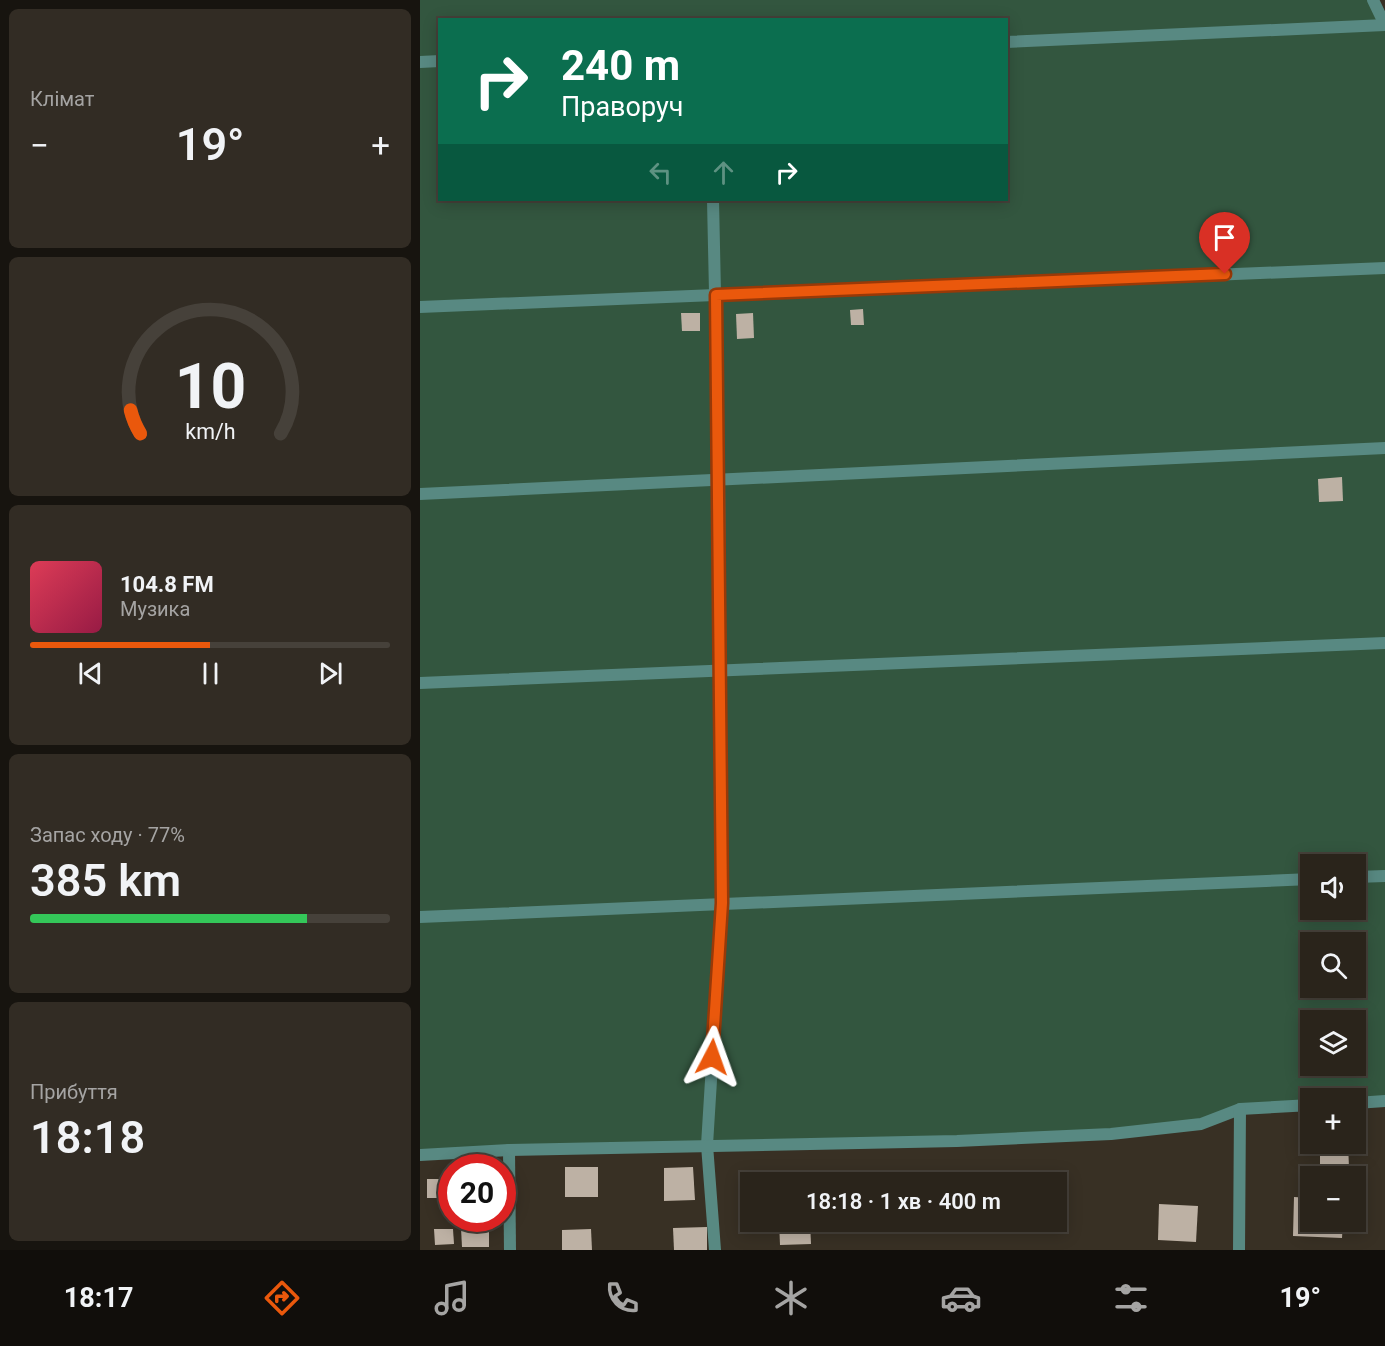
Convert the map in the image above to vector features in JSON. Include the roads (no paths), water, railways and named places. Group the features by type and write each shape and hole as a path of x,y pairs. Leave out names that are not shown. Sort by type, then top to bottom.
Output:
{"street":[{"path":"1008,42 1385,25 1373,0"},
{"path":"420,62 438,61"},
{"path":"713,201 719,479 722,903 706,1145 715,1250"},
{"path":"420,307 1385,268"},
{"path":"420,494 1385,448"},
{"path":"420,683 1385,643"},
{"path":"1366,877 1385,876"},
{"path":"420,917 1300,879"},
{"path":"1366,1102 1385,1101"},
{"path":"420,1155 509,1150 957,1141 1111,1134 1201,1124 1240,1109 1300,1106"},
{"path":"1239,1250 1240,1109"},
{"path":"509,1150 510,1250"}]}
